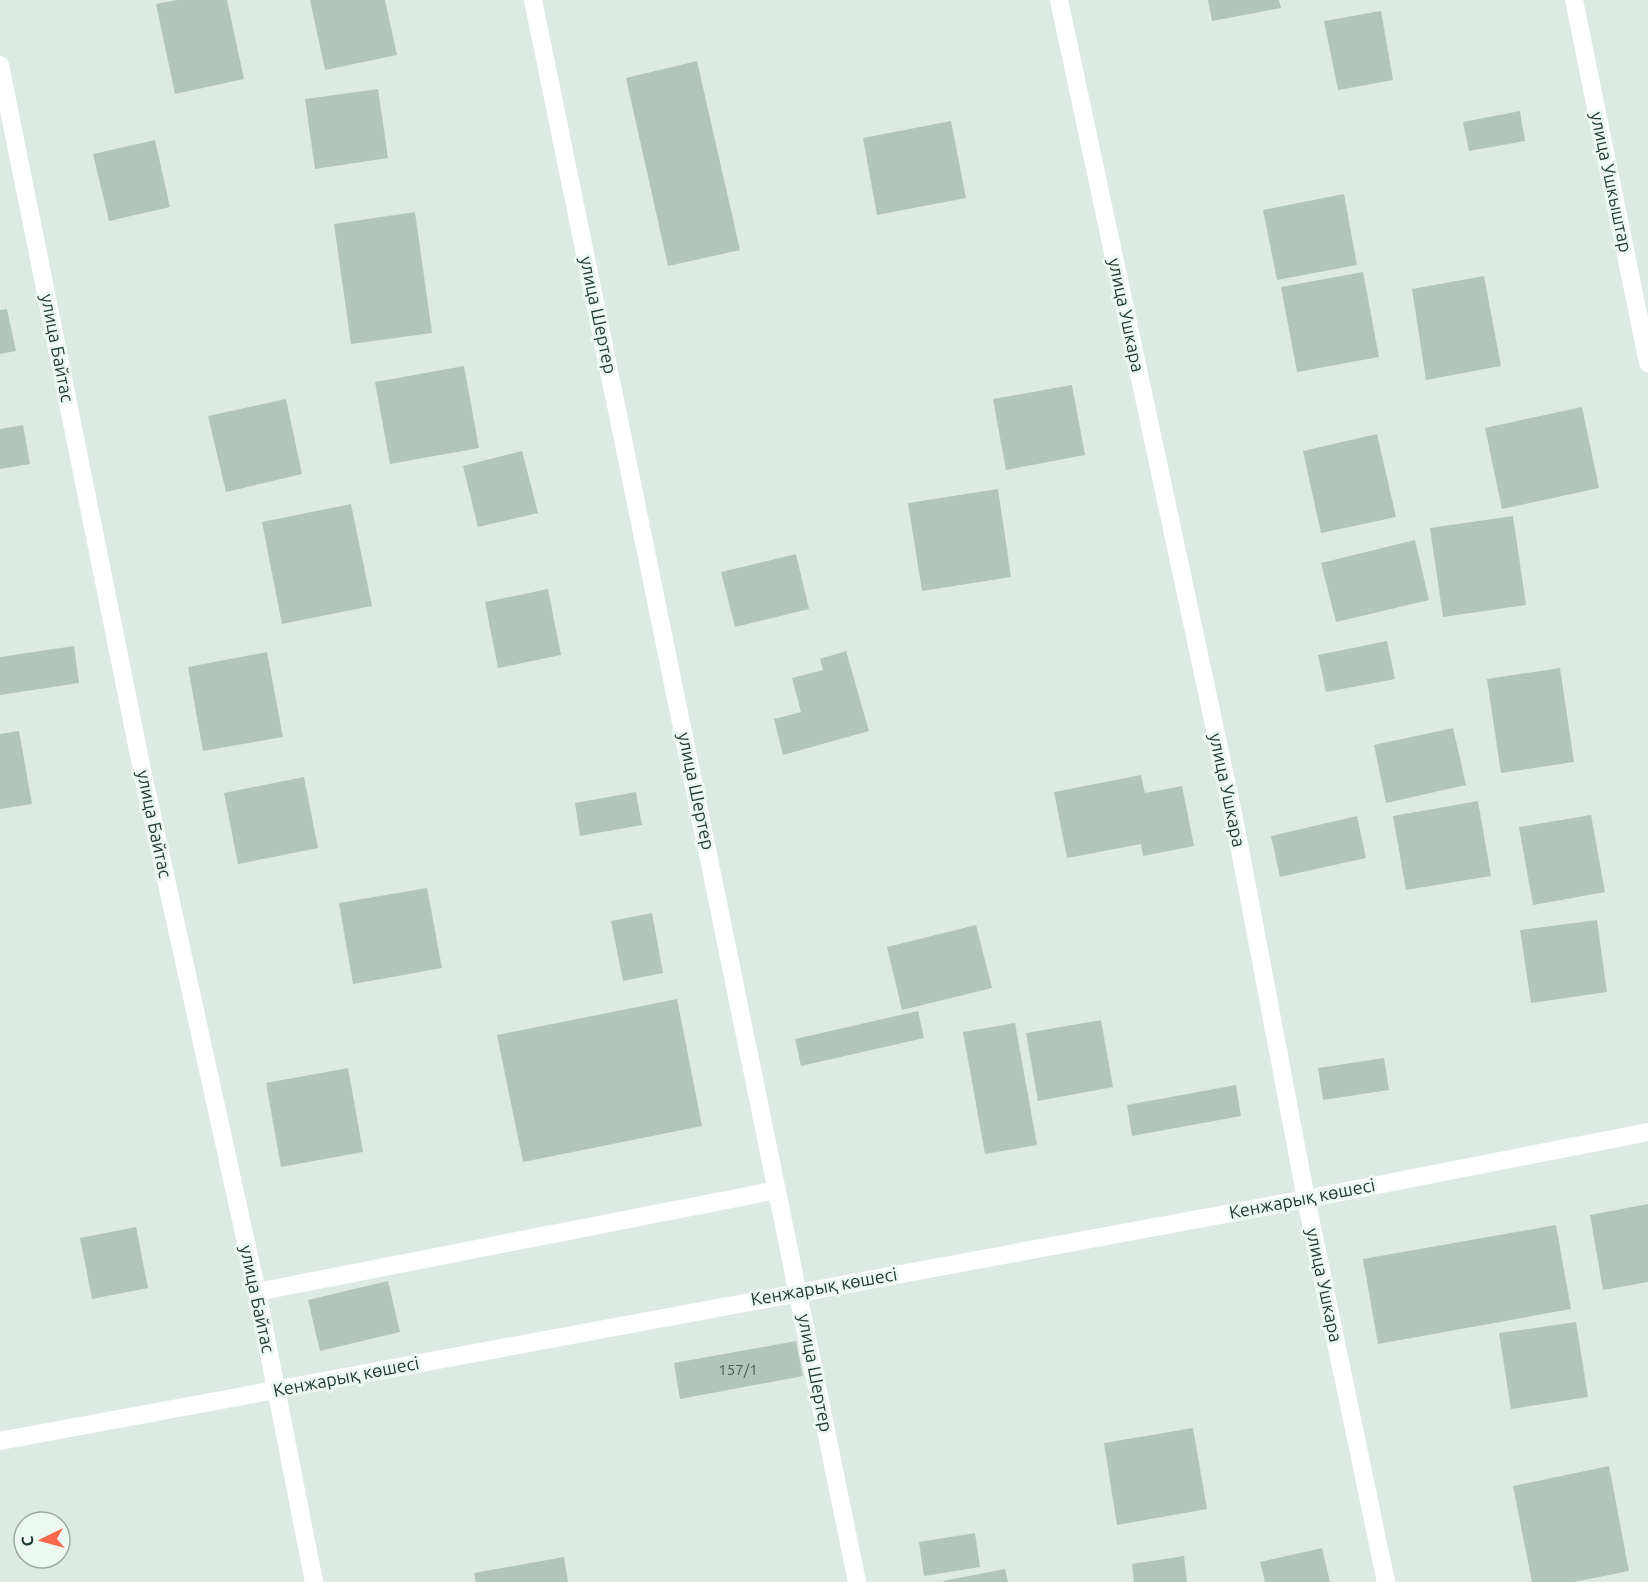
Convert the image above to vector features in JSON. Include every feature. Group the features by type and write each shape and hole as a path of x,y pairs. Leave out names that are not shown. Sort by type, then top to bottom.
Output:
{"street":[{"name":"улица Шертер","path":"533,0 857,1582"},
{"name":"улица Ушкара","path":"1059,0 1235,823 1306,1199 1386,1582"},
{"name":"улица Ушкыштар","path":"1574,0 1648,363"},
{"name":"улица Байтас","path":"0,65 143,775 257,1292 314,1582"},
{"name":"Кенжарық көшесі","path":"0,1442 1306,1199 1648,1132"},
{"path":"257,1292 777,1190"}],"building":[{"path":"177,0 227,0 244,79 175,94 156,4"},
{"path":"310,0 385,0 397,55 325,70"},
{"path":"1208,0 1279,0 1281,8 1212,21"},
{"path":"1381,11 1393,80 1338,90 1324,21"},
{"path":"697,61 740,250 668,266 626,78"},
{"path":"378,89 388,158 315,169 305,99"},
{"path":"1520,111 1525,141 1469,151 1463,122"},
{"path":"951,121 966,198 877,215 863,138"},
{"path":"155,140 170,207 109,221 93,154"},
{"path":"1344,194 1357,265 1277,280 1263,210"},
{"path":"415,212 432,333 351,344 334,224"},
{"path":"1363,272 1379,357 1297,372 1281,287"},
{"path":"1484,276 1501,366 1426,380 1412,289"},
{"path":"7,309 16,351 0,354 0,310"},
{"path":"464,366 479,448 390,464 375,382"},
{"path":"1072,385 1085,455 1006,470 993,399"},
{"path":"286,399 302,474 226,492 208,416"},
{"path":"1582,407 1599,488 1502,509 1485,428"},
{"path":"23,425 30,464 0,469 0,429"},
{"path":"1377,434 1396,517 1321,533 1303,451"},
{"path":"522,451 538,513 478,527 463,466"},
{"path":"998,489 1011,577 922,591 908,503"},
{"path":"351,504 372,606 282,624 262,522"},
{"path":"1513,516 1526,605 1443,617 1430,528"},
{"path":"1415,540 1429,600 1336,622 1321,563"},
{"path":"796,554 809,609 735,627 721,572"},
{"path":"548,589 561,655 498,668 485,602"},
{"path":"1387,641 1395,679 1326,692 1318,655"},
{"path":"74,646 79,683 0,695 0,657"},
{"path":"846,651 869,731 783,755 774,719 801,712 792,678 823,670 820,659"},
{"path":"267,652 283,737 203,751 188,667"},
{"path":"1560,668 1574,762 1501,773 1487,679"},
{"path":"1453,728 1466,785 1386,803 1374,745"},
{"path":"19,731 32,804 0,809 0,734"},
{"path":"1141,775 1145,793 1182,786 1194,846 1143,856 1141,844 1067,858 1054,792"},
{"path":"304,777 318,848 238,864 224,793"},
{"path":"636,792 642,825 580,836 575,803"},
{"path":"1478,801 1491,876 1406,890 1393,816"},
{"path":"1591,815 1605,892 1533,905 1519,827"},
{"path":"1357,816 1366,858 1280,877 1271,836"},
{"path":"427,888 442,968 353,984 339,903"},
{"path":"652,913 663,973 623,981 611,921"},
{"path":"1597,920 1607,992 1531,1003 1520,930"},
{"path":"976,925 992,988 902,1010 887,947"},
{"path":"677,999 702,1126 523,1162 497,1035"},
{"path":"918,1011 924,1038 801,1066 795,1039"},
{"path":"1101,1020 1113,1087 1038,1101 1026,1033"},
{"path":"1015,1023 1037,1145 985,1154 963,1032"},
{"path":"1384,1058 1389,1090 1323,1100 1318,1068"},
{"path":"348,1068 363,1152 281,1167 266,1083"},
{"path":"1236,1085 1241,1116 1132,1136 1127,1105"},
{"path":"1648,1204 1648,1282 1603,1290 1590,1215"},
{"path":"1556,1225 1571,1309 1378,1344 1363,1259"},
{"path":"136,1227 148,1288 92,1299 80,1238"},
{"path":"388,1281 400,1332 320,1351 308,1300"},
{"path":"1576,1322 1588,1397 1511,1409 1499,1333"},
{"path":"796,1341 803,1376 680,1399 674,1363"},
{"path":"1193,1428 1207,1509 1117,1525 1104,1443"},
{"path":"1609,1466 1629,1571 1574,1582 1532,1582 1513,1486"},
{"path":"975,1533 980,1567 924,1576 919,1542"},
{"path":"1322,1548 1330,1582 1265,1582 1260,1562"},
{"path":"1184,1556 1187,1582 1134,1582 1132,1564"},
{"path":"564,1557 568,1582 476,1582 474,1573"},
{"path":"1005,1569 1008,1582 943,1582 943,1581"}]}
